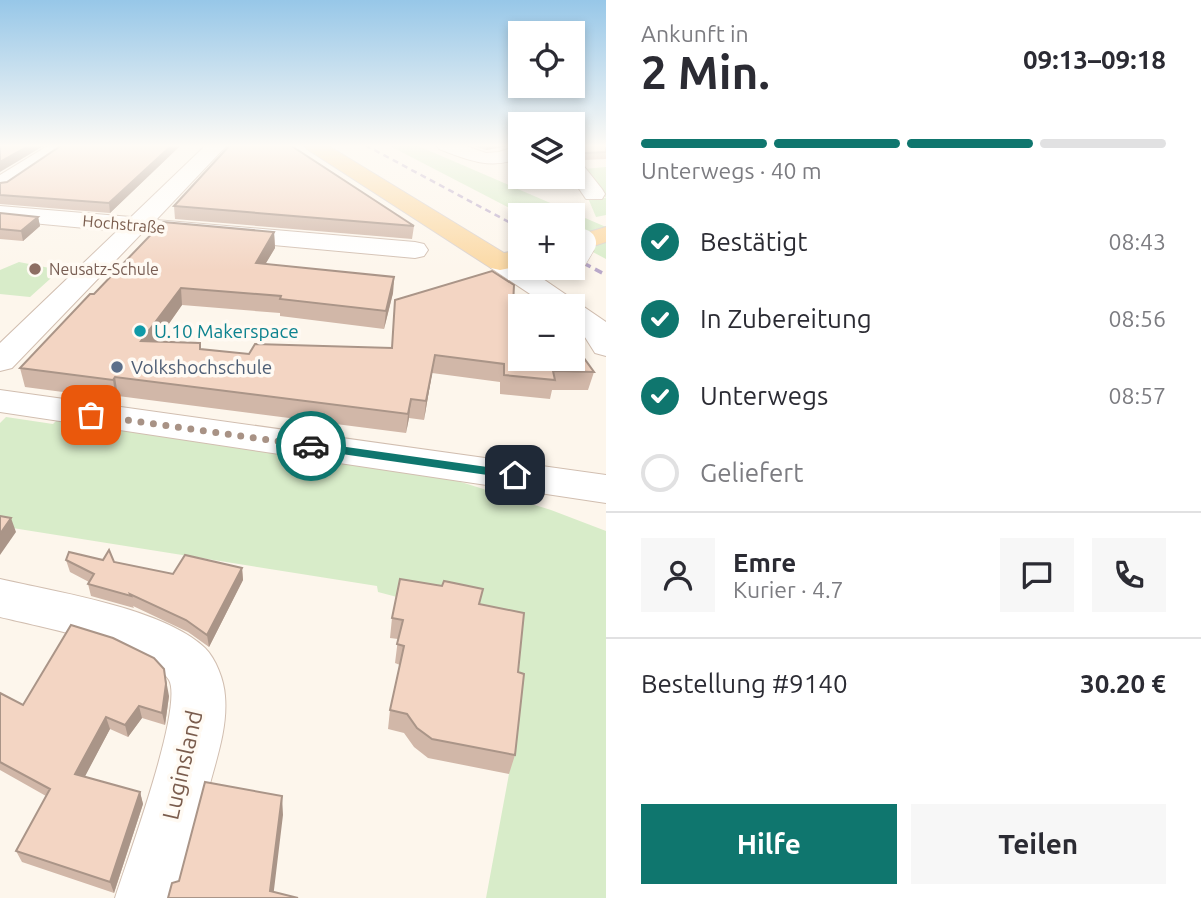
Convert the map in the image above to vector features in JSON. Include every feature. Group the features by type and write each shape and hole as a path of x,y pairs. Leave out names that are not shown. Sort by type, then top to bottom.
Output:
{"main road":[{"path":"385,187 508,259"}],"street":[{"path":"0,361 177,187"},
{"path":"589,187 594,194"},
{"name":"Hochstraße","path":"0,213 415,250"},
{"path":"535,280 552,294"},
{"path":"585,323 606,346"},
{"path":"0,401 606,489"},
{"path":"541,479 606,512"},
{"name":"Luginsland","path":"0,598 138,635 180,657 190,666 196,678 198,694 195,734 148,898"}],"green space":[{"path":"469,187 508,187 550,203 508,203 508,207"},
{"path":"598,187 606,187 606,198"},
{"path":"588,198 606,198 606,215 596,217"},
{"path":"585,218 606,227 606,259 585,248"},
{"path":"19,262 60,270 30,297 0,294 0,270"},
{"path":"6,417 53,424 57,420 448,478 551,510 606,531 606,898 486,898 509,774 518,693 397,597 378,592 377,586 0,526 0,423"}],"building":[{"path":"0,187 126,187 109,203 0,195"},
{"path":"192,187 354,187 414,226 174,206"},
{"path":"0,213 38,217 21,231 0,229"},
{"path":"163,222 274,232 256,263 394,277 386,311 280,299 281,296 181,288 141,341 200,343 200,349 249,354 255,344 392,348 395,300 492,271 514,285 514,294 508,294 508,371 553,371 555,380 504,375 504,364 435,355 426,401 411,399 408,414 115,377 113,380 20,368 90,294 94,294"},
{"path":"585,360 594,372 553,371 585,371"},
{"path":"0,516 11,518 0,534"},
{"path":"109,550 114,562 173,574 185,555 242,568 207,635 186,620 130,594 131,596 88,584 94,574 66,560 69,552 103,560"},
{"path":"400,579 442,586 444,581 483,589 479,604 524,613 518,672 524,674 515,755 432,739 417,728 407,714 390,710 404,646 397,644 403,620 392,618"},
{"path":"71,625 113,638 154,658 164,669 166,684 162,713 139,706 125,725 106,717 75,774 140,792 110,882 16,851 50,789 0,762 0,693 23,705"},
{"path":"205,782 282,796 270,891 298,898 168,898 172,883 179,881"}],"railway":[{"path":"443,187 508,222"},
{"path":"585,264 606,275"}],"way so far":[{"path":"91,415 311,446"}],"place":[{"name":"Neusatz-Schule","path":"35,269"},
{"name":"U.10 Makerspace","path":"140,331"},
{"name":"Volkshochschule","path":"117,367"}],"route":[{"path":"311,446 515,475"}]}
